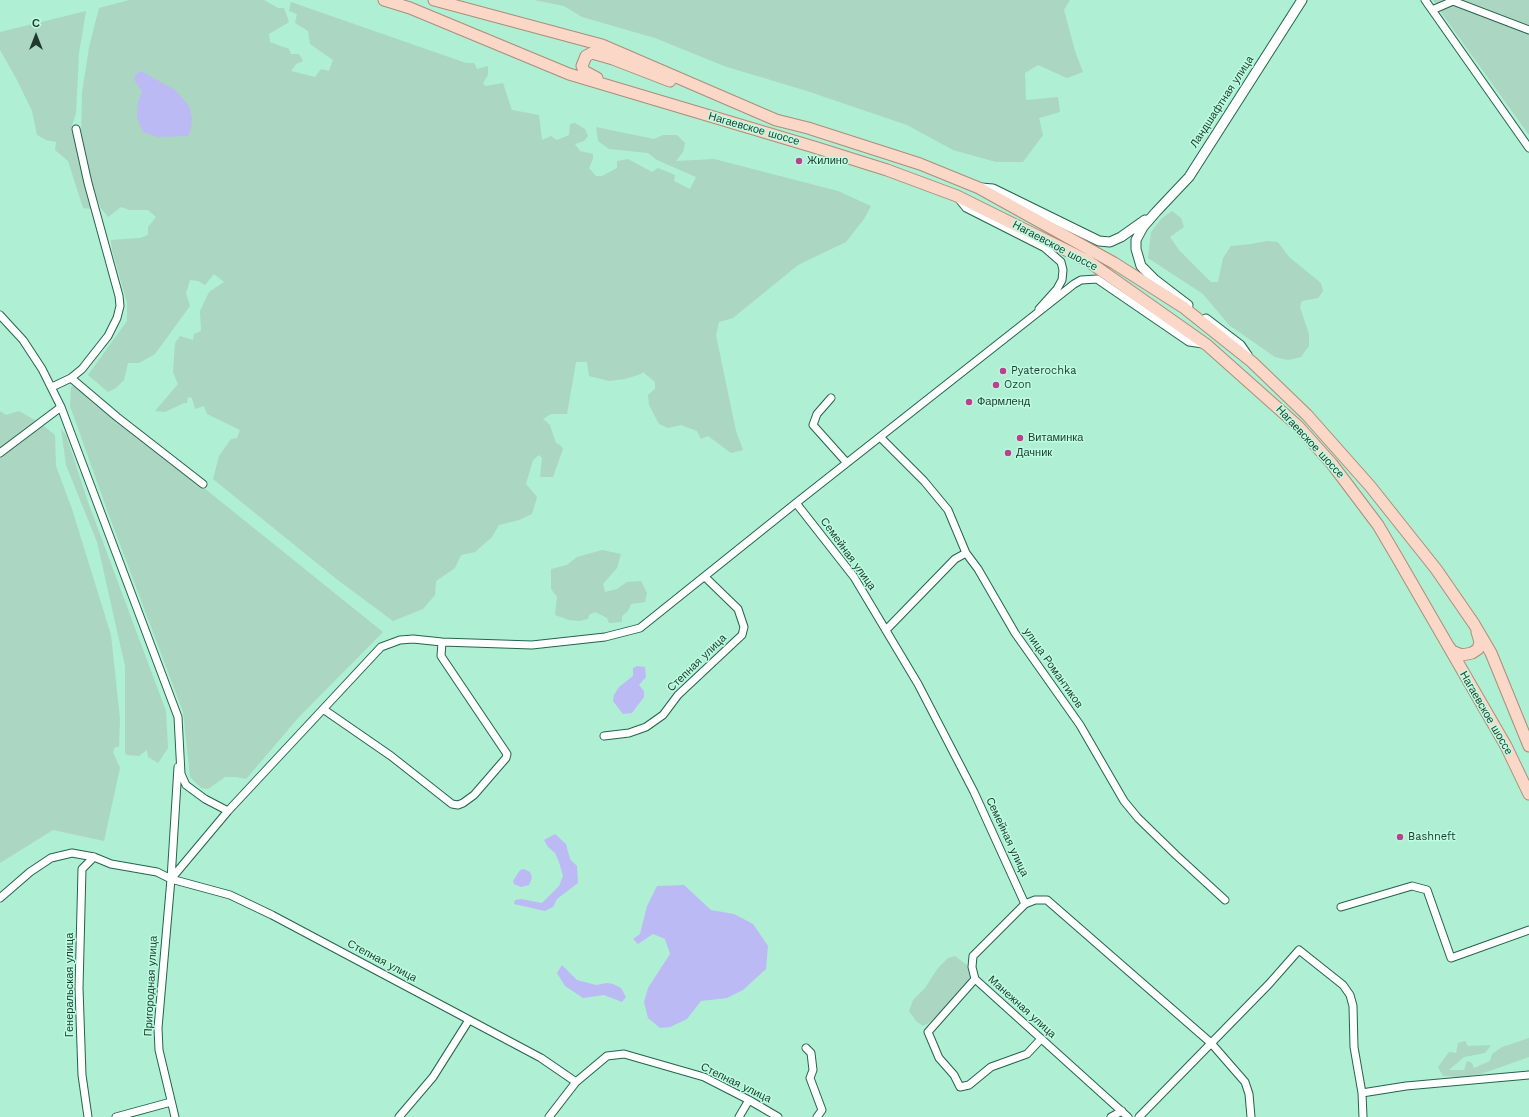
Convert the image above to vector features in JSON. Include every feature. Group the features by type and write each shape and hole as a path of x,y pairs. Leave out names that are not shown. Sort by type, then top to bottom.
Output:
{"main road":[{"name":"Нагаевское шоссе","path":"384,0 410,8 569,74 887,170 957,196 1032,232 1088,262 1207,344 1298,426 1332,464 1378,525 1506,746 1529,794"},
{"name":"Нагаевское шоссе","path":"434,0 602,45 776,120 808,128 920,164 979,188 1058,230 1184,307 1252,362 1307,415 1370,486 1436,569 1474,624 1491,653 1529,746"},
{"path":"710,116 693,107 590,76 584,71 582,66 583,60 586,56 592,53 695,90 713,94"},
{"path":"1444,640 1456,653 1462,655 1472,653 1478,649 1480,642 1474,624"}],"street":[{"name":"Ландшафтная улица","path":"1156,212 1189,177 1302,0"},
{"path":"1426,0 1529,148"},
{"path":"1432,10 1453,1 1529,30"},
{"path":"52,386 71,378 82,368 108,336 117,318 120,306 119,296 88,183 76,129"},
{"path":"979,188 994,189 1098,241 1110,242 1121,237 1156,212"},
{"path":"957,196 966,208 1045,248 1061,262 1063,270 1062,280 1034,316"},
{"path":"1156,212 1143,227 1136,240 1136,249 1141,266 1154,278 1240,344 1252,362"},
{"path":"170,879 228,811 381,647 400,640 413,639 442,642 532,645 605,637 640,628 706,577 796,503 1081,280 1097,279 1189,342 1207,344"},
{"path":"0,315 23,340 52,386 61,406 178,717 181,774 186,785 205,799 228,811"},
{"path":"71,378 117,417 203,484"},
{"path":"831,398 817,414 814,425 847,463"},
{"path":"0,453 61,406"},
{"name":"улица Романтиков","path":"880,438 924,481 948,510 966,553 978,569 1015,633 1080,725 1124,801 1138,818 1224,900"},
{"name":"Семейная улица","path":"796,503 854,577 918,684 974,792 1026,904"},
{"path":"886,630 956,559 966,553"},
{"name":"Степная улица","path":"604,736 629,733 646,727 663,715 678,695 742,635 744,627 738,609 706,577"},
{"path":"323,709 391,756 452,804 463,804 474,795 506,758 507,754 441,656 442,642"},
{"name":"Пригородная улица","path":"175,1117 159,1050 158,1028 179,743"},
{"name":"Степная улица","path":"0,898 30,872 51,858 72,853 94,857 111,864 157,872 170,879 230,895 251,904 541,1058 576,1082"},
{"name":"Генеральская улица","path":"88,1117 82,1074 79,988 82,870 94,857"},
{"path":"1341,907 1412,886 1427,890 1451,958 1529,930"},
{"path":"1026,904 1035,900 1047,900 1211,1043 1245,1082 1251,1117"},
{"name":"Манежная улица","path":"1026,904 973,956 972,967 975,979 1128,1117"},
{"path":"1139,1117 1269,984 1299,950 1343,985 1350,995 1353,1006 1354,1047 1362,1093 1364,1117"},
{"path":"975,979 928,1032 939,1058 954,1075 960,1087 969,1085 991,1067 1027,1054 1041,1039"},
{"path":"399,1117 432,1077 470,1020"},
{"path":"806,1048 812,1053 814,1070 810,1078 822,1110 817,1117"},
{"name":"Степная улица","path":"549,1117 576,1082 607,1056 624,1054 704,1077 778,1117"},
{"path":"1362,1093 1420,1085 1529,1075"},
{"path":"739,1117 749,1100"},
{"path":"116,1117 171,1102"},
{"path":"1111,1117 1122,1112"}],"green space":[{"path":"129,0 264,0 278,8 284,8 289,22 269,34 270,42 289,49 291,54 299,54 303,61 296,64 291,71 315,77 321,69 329,71 333,60 310,44 308,31 295,23 297,14 289,11 291,2 466,63 474,63 477,69 488,66 488,75 483,83 485,86 503,83 512,110 539,115 542,140 551,136 557,140 569,135 570,124 575,123 585,129 588,136 584,141 575,144 580,151 593,154 593,159 589,168 596,176 602,176 617,168 617,161 628,159 652,172 658,168 675,175 674,181 690,189 696,177 657,160 648,153 609,149 598,141 596,127 654,139 663,135 677,135 685,143 683,152 676,161 714,159 838,191 871,206 864,219 846,242 798,265 733,318 719,322 716,335 736,431 743,450 731,453 708,436 701,439 697,431 681,425 668,428 659,424 649,405 648,395 655,389 655,382 643,372 625,379 609,381 589,376 587,362 576,362 567,414 551,414 543,419 550,425 556,443 563,449 553,477 540,477 542,458 539,455 533,460 526,484 537,497 532,514 519,520 499,525 492,537 475,552 461,555 455,568 436,581 435,595 423,609 393,621 339,581 213,479 219,456 231,439 237,438 240,430 207,414 204,406 195,409 192,398 188,397 187,403 165,412 155,411 178,384 173,372 175,343 180,336 193,340 194,334 201,331 200,311 209,292 224,282 214,274 205,285 198,281 190,280 186,293 190,306 155,354 139,363 128,363 124,380 116,388 108,392 88,375 127,321 127,303 112,250 111,240 140,238 148,235 148,227 156,217 148,210 130,210 121,207 108,217 101,208 85,173 81,139 82,93 89,47 99,8"},
{"path":"534,0 1070,0 1064,10 1075,51 1083,72 1067,78 1038,65 1025,73 1026,100 1058,97 1060,112 1039,118 1043,135 1023,162 996,162 953,150 907,125 807,91 724,66 655,38 582,17 564,6"},
{"path":"1433,0 1529,0 1529,135 1440,11"},
{"path":"86,11 79,53 76,113 71,129 78,152 91,209 83,208 68,161 55,150 56,142 46,140 37,135 32,111 0,50 0,32"},
{"path":"1172,211 1181,218 1184,227 1170,237 1179,250 1211,282 1218,282 1223,258 1231,246 1267,241 1278,242 1289,257 1321,283 1323,291 1318,298 1302,301 1300,307 1309,334 1309,346 1301,357 1288,360 1275,357 1229,325 1203,294 1148,258 1151,232 1162,218"},
{"path":"76,385 383,632 299,717 246,779 225,777 208,789 201,788 190,777 183,712 107,510 70,406 71,387"},
{"path":"0,411 6,415 19,411 40,423 55,435 56,466 72,509 111,635 120,719 119,747 115,747 113,752 120,768 104,841 53,830 0,863"},
{"path":"61,429 66,435 88,502 166,711 168,748 158,763 148,757 147,750 139,756 127,755 125,753 125,666 97,542 66,465"},
{"path":"602,550 621,554 617,568 603,584 605,592 617,589 627,582 641,581 647,593 645,602 631,604 628,611 622,616 622,622 609,623 607,618 595,612 589,615 588,619 579,621 569,620 555,615 557,597 551,589 551,569 567,565 577,557"},
{"path":"955,956 967,965 970,976 969,983 930,1022 923,1026 916,1021 909,1011 913,1000 925,988 938,968 948,958"},
{"path":"1529,1038 1529,1057 1481,1074 1462,1077 1443,1076 1438,1067 1449,1052 1456,1053 1458,1043 1465,1041 1468,1046 1491,1045 1485,1053 1464,1057 1449,1070 1464,1070 1467,1061 1472,1063 1474,1068 1490,1061 1492,1054 1502,1047"}],"water":[{"path":"141,71 175,90 189,106 192,118 191,129 188,136 158,137 143,132 137,118 138,102 142,92 134,79 136,74"},
{"path":"637,666 645,667 646,677 639,685 644,691 644,697 632,713 623,714 613,701 614,695 619,687 633,676 633,668"},
{"path":"555,834 566,844 570,859 577,866 578,883 557,899 553,907 545,911 514,904 515,900 521,899 542,903 559,886 563,876 559,862 555,853 548,847 544,840"},
{"path":"524,869 530,872 532,878 529,885 521,887 514,884 513,881 520,870"},
{"path":"684,885 711,910 734,914 753,924 768,946 766,969 743,990 727,998 701,1001 687,1019 670,1027 660,1028 648,1018 644,1002 648,988 670,954 665,939 653,934 638,944 633,939 640,934 647,906 657,886"},
{"path":"562,965 577,980 596,985 607,983 613,984 621,988 626,997 622,1002 604,995 583,998 565,986 557,973"}],"place":[{"name":"Жилино","path":"799,161"},
{"name":"Pyaterochka","path":"1003,371"},
{"name":"Ozon","path":"996,385"},
{"name":"Фармленд","path":"969,402"},
{"name":"Витаминка","path":"1020,438"},
{"name":"Дачник","path":"1008,453"},
{"name":"Bashneft","path":"1400,837"}]}
